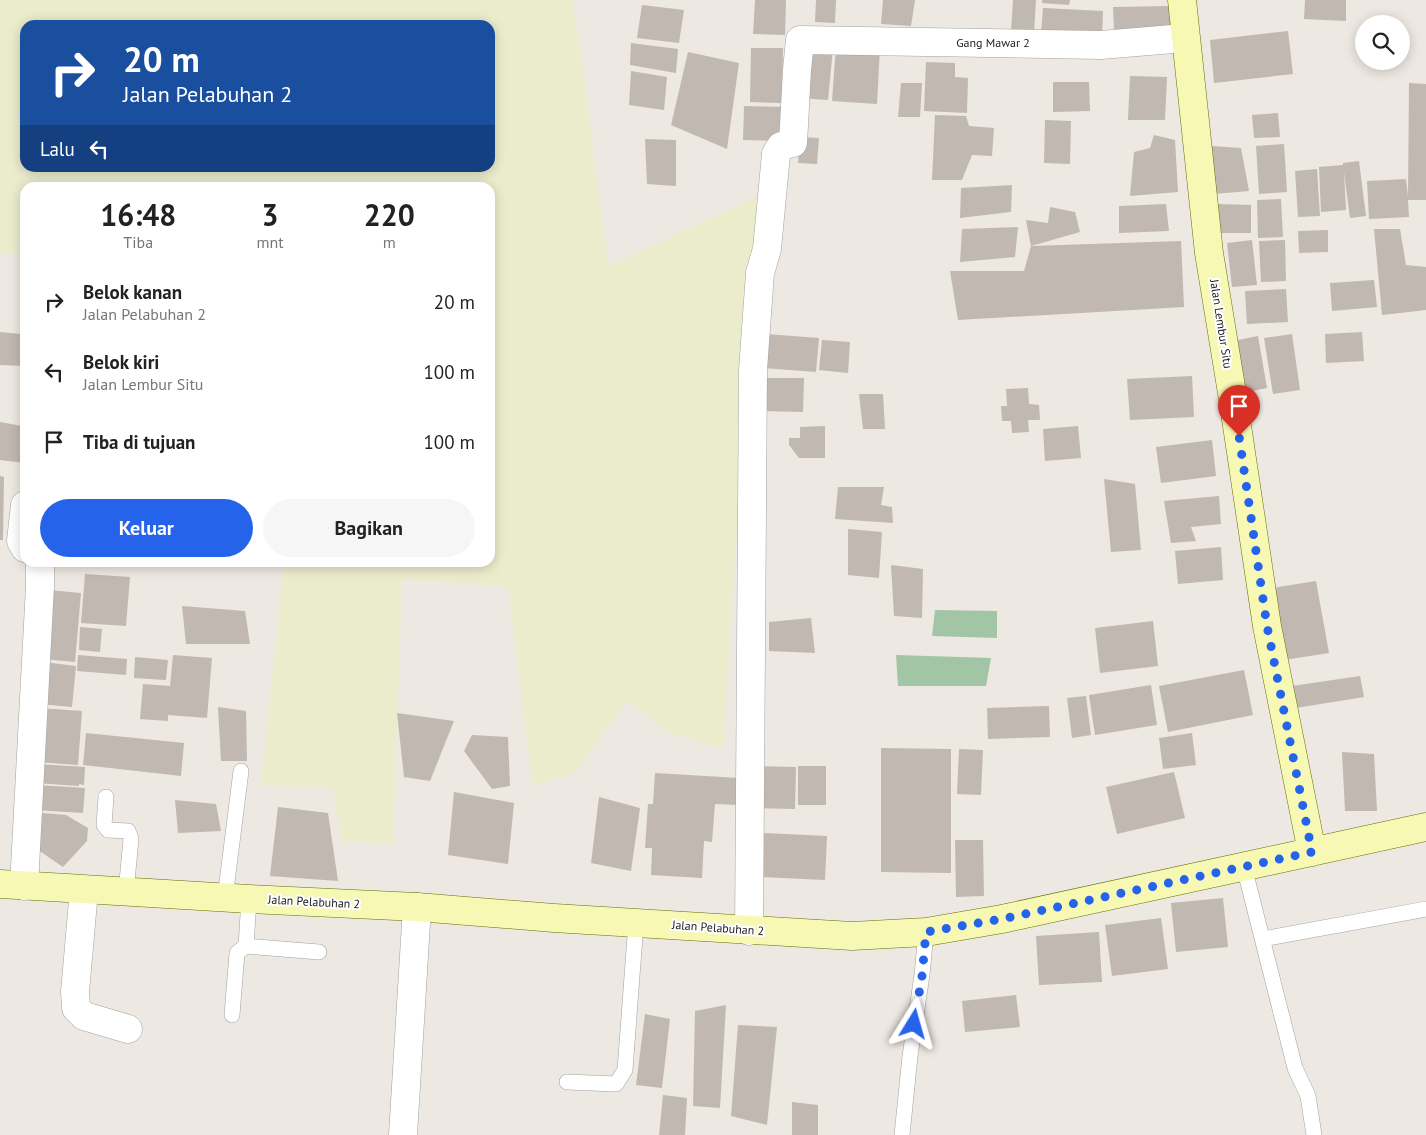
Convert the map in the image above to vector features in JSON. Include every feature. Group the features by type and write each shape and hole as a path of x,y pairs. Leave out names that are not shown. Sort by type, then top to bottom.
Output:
{"main road":[{"name":"Jalan Lembur Situ","path":"1182,0 1209,252 1267,626 1312,852"},
{"name":"Jalan Pelabuhan 2","path":"12,885 417,907 748,931 852,936 926,932 1002,919 1426,827"}],"street":[{"name":"Gang Mawar 2","path":"748,931 753,370 760,273 768,249 776,154 781,146 793,143 800,40 1101,45 1186,38"},
{"path":"12,885 40,567"},
{"path":"84,890 75,992 76,1008 84,1016 128,1029"},
{"path":"403,1135 417,907"}],"lane":[{"path":"240,772 237,898 246,946"},
{"path":"106,797 104,825 108,830 128,831 131,839 126,892"},
{"path":"1244,867 1295,1068 1308,1096 1314,1135"},
{"path":"1263,939 1426,909"},
{"path":"567,1082 616,1084 625,1070 636,923"},
{"path":"902,1135 926,932"},
{"path":"232,1015 238,953 246,946 319,952"}],"green space":[{"path":"0,0 573,0 609,266 758,196 723,748 666,732 627,700 576,772 532,786 508,587 402,579 393,843 342,842 333,789 261,785 284,567 495,567 495,182 20,182 20,254 0,254"},
{"path":"935,610 997,611 997,638 932,636"},
{"path":"896,655 991,658 986,686 898,686"}],"building":[{"path":"755,0 786,0 785,35 753,34"},
{"path":"816,0 836,0 835,23 815,22"},
{"path":"883,0 915,0 911,26 881,24"},
{"path":"1013,0 1036,0 1034,33 1011,31"},
{"path":"1042,0 1070,0 1069,5 1042,3"},
{"path":"1305,0 1346,0 1346,21 1304,19"},
{"path":"642,5 684,10 679,43 637,38"},
{"path":"1171,6 1172,30 1114,32 1113,7"},
{"path":"1043,8 1103,11 1102,38 1041,34"},
{"path":"1288,31 1293,74 1214,83 1210,40"},
{"path":"631,43 678,49 676,73 630,65"},
{"path":"802,45 833,48 828,100 798,98"},
{"path":"836,45 880,48 877,104 832,101"},
{"path":"751,48 783,48 782,103 750,102"},
{"path":"688,52 739,63 727,149 671,125"},
{"path":"926,62 955,63 955,77 968,78 967,113 924,111"},
{"path":"631,71 667,77 664,110 629,105"},
{"path":"1130,76 1167,77 1165,120 1128,120"},
{"path":"1053,82 1089,82 1090,111 1053,112"},
{"path":"901,83 922,83 920,117 898,117"},
{"path":"1409,83 1426,84 1426,200 1408,200 1409,217 1369,219 1367,181 1406,179 1408,196"},
{"path":"744,106 790,107 789,141 743,140"},
{"path":"1278,113 1280,137 1254,138 1252,115"},
{"path":"935,115 966,116 969,126 994,128 992,156 972,155 962,180 932,180"},
{"path":"1045,120 1071,121 1070,164 1044,163"},
{"path":"1154,135 1175,140 1178,192 1130,196 1134,152 1150,148"},
{"path":"800,137 819,138 817,164 798,163"},
{"path":"645,139 676,140 676,186 647,184"},
{"path":"1284,144 1287,192 1259,194 1256,146"},
{"path":"1212,146 1241,148 1249,191 1214,194"},
{"path":"1359,161 1366,216 1350,218 1344,172 1346,210 1321,212 1319,167 1343,165 1343,163"},
{"path":"1317,169 1320,216 1298,217 1295,171"},
{"path":"1012,185 1011,212 960,218 961,188"},
{"path":"1281,199 1283,237 1258,238 1257,200"},
{"path":"1166,204 1169,231 1119,233 1119,206"},
{"path":"1218,204 1251,205 1251,233 1218,233"},
{"path":"1050,207 1075,212 1080,232 1031,246 1026,220 1048,223"},
{"path":"1018,227 1015,257 960,262 962,229"},
{"path":"1374,229 1400,229 1406,265 1426,267 1426,310 1382,315"},
{"path":"1328,230 1328,252 1299,253 1298,231"},
{"path":"1252,240 1257,285 1232,287 1227,243"},
{"path":"1285,240 1286,281 1261,282 1259,241"},
{"path":"1181,241 1184,307 958,320 950,271 1024,271 1031,246"},
{"path":"1374,280 1377,307 1332,311 1330,283"},
{"path":"1286,289 1288,322 1247,324 1245,291"},
{"path":"0,332 20,334 20,366 0,365"},
{"path":"1362,332 1364,361 1326,363 1325,334"},
{"path":"766,334 819,338 816,372 763,368"},
{"path":"1292,334 1300,390 1273,394 1264,338"},
{"path":"1258,336 1267,388 1242,393 1233,341"},
{"path":"822,340 850,342 848,373 819,370"},
{"path":"1192,376 1194,417 1130,420 1127,379"},
{"path":"762,378 804,378 803,412 762,411"},
{"path":"1028,388 1029,404 1039,405 1040,420 1028,420 1029,432 1012,433 1011,421 1002,421 1001,406 1007,406 1006,389"},
{"path":"859,394 883,394 885,429 863,429"},
{"path":"0,422 20,426 20,462 0,460"},
{"path":"825,426 825,458 799,458 789,445 789,438 800,438 800,427"},
{"path":"1078,426 1081,458 1045,461 1043,429"},
{"path":"1212,440 1216,476 1161,483 1156,447"},
{"path":"0,476 4,477 3,540 0,540"},
{"path":"1104,479 1135,484 1141,550 1111,552"},
{"path":"838,487 884,487 881,505 892,507 893,523 835,519"},
{"path":"1219,496 1221,524 1191,527 1196,541 1171,543 1164,501"},
{"path":"848,529 882,532 879,578 848,575"},
{"path":"1221,547 1223,580 1178,584 1175,551"},
{"path":"891,565 923,569 922,618 894,616"},
{"path":"85,574 130,577 126,626 81,623"},
{"path":"1316,581 1329,653 1284,660 1272,588"},
{"path":"49,590 81,593 75,662 43,659"},
{"path":"182,606 245,611 250,644 186,644"},
{"path":"811,618 815,653 769,651 769,622"},
{"path":"1153,621 1158,666 1100,673 1095,628"},
{"path":"80,627 102,629 100,652 79,650"},
{"path":"78,655 127,659 126,675 77,671"},
{"path":"173,655 212,658 207,718 168,715 168,721 140,719 143,684 170,686"},
{"path":"135,657 168,660 166,680 134,678"},
{"path":"44,662 76,666 72,707 39,704"},
{"path":"1244,670 1253,715 1168,732 1159,686"},
{"path":"1360,676 1364,697 1296,708 1292,686"},
{"path":"1151,685 1157,725 1095,735 1089,695"},
{"path":"1086,696 1091,735 1072,738 1067,698"},
{"path":"1049,706 1050,737 988,739 987,708"},
{"path":"218,707 246,711 247,761 221,761"},
{"path":"40,708 82,711 78,765 36,762"},
{"path":"397,713 454,721 430,781 404,777"},
{"path":"86,733 184,743 181,776 83,765"},
{"path":"1192,733 1196,765 1163,769 1159,738"},
{"path":"472,735 508,737 510,786 492,789 464,751"},
{"path":"881,748 951,749 951,873 881,872"},
{"path":"959,749 983,750 981,795 957,794"},
{"path":"1342,752 1374,754 1377,811 1345,811"},
{"path":"37,764 85,767 84,785 35,783"},
{"path":"756,766 796,767 795,809 755,808"},
{"path":"798,766 826,766 826,805 798,805"},
{"path":"1174,772 1185,818 1117,834 1106,787"},
{"path":"655,773 739,778 738,805 715,804 712,842 704,841 702,878 651,875 652,848 645,848 648,804 653,804"},
{"path":"36,785 85,788 83,813 34,810"},
{"path":"454,792 514,803 508,864 448,855"},
{"path":"599,797 640,808 631,871 591,863"},
{"path":"175,800 216,804 221,831 178,833"},
{"path":"278,807 328,813 338,881 270,876"},
{"path":"31,812 66,815 88,828 87,841 63,867 28,843"},
{"path":"764,833 827,836 825,880 762,877"},
{"path":"955,840 983,840 984,896 956,897"},
{"path":"1223,898 1228,947 1176,952 1171,903"},
{"path":"1161,918 1168,969 1112,976 1105,925"},
{"path":"1099,932 1102,982 1039,985 1036,936"},
{"path":"1016,995 1020,1027 965,1032 962,1001"},
{"path":"726,1005 720,1108 693,1106 695,1011"},
{"path":"645,1014 670,1019 662,1088 636,1085"},
{"path":"738,1025 777,1027 767,1125 731,1116"},
{"path":"663,1095 687,1098 685,1135 659,1135"},
{"path":"792,1102 818,1105 818,1135 792,1135"}],"route":[{"path":"914,1024 922,976 926,932 1002,919 1312,852 1267,626 1239,436"}]}
